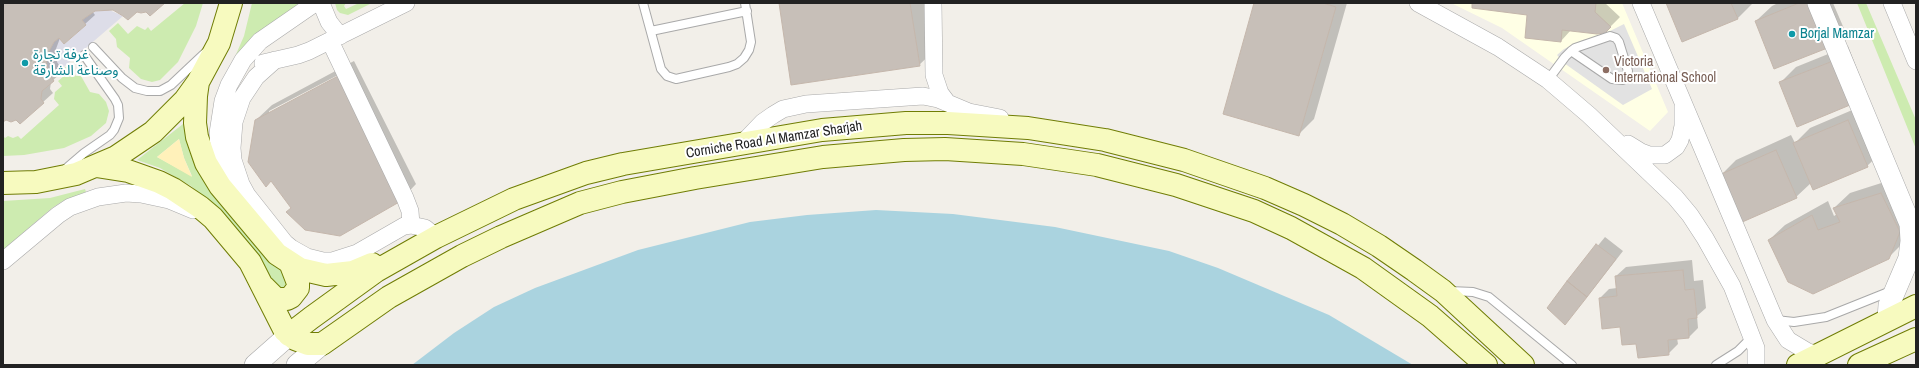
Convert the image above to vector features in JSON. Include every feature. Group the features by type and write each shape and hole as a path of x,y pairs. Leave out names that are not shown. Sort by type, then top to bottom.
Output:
{"main road":[{"path":"3,183 36,182 56,179 96,166 136,145 153,132 170,117 198,82 219,43 231,3"},
{"path":"198,82 195,109 197,137 206,163 213,175 274,250 291,265 308,272 336,275 353,272 391,255 410,251 425,276"},
{"name":"Corniche Road Al Mamzar Sharjah","path":"289,335 343,294 410,251 514,199 586,173 630,163 741,145 781,136 864,126 948,123 1028,128 1082,136 1143,149 1224,173 1265,188 1342,224 1378,246 1443,291 1523,365"},
{"name":"Corniche Road Al Mamzar Sharjah","path":"322,344 389,297 425,276 495,240 540,219 580,203 622,192 783,163 864,153 945,149 1023,154 1097,165 1176,184 1215,197 1292,228 1352,261 1398,291 1452,333 1486,365"},
{"path":"96,166 128,171 159,182 187,198 213,218 250,262 264,287 280,323 289,335 308,344 322,344"},
{"path":"264,287 276,299 287,299 291,297 298,288 298,283 291,265"},
{"path":"1798,365 1916,306"},
{"path":"1860,365 1916,339"}],"street":[{"path":"230,196 220,166 218,133 223,100 236,71 243,60 260,41 316,3"},
{"path":"321,3 335,39 405,198 410,211 411,225"},
{"path":"236,71 298,55 335,39 406,3"},
{"path":"933,3 933,65 936,84 946,101"},
{"path":"1418,3 1498,46 1548,80 1663,184 1690,215 1720,261 1743,310 1756,348 1756,365"},
{"path":"1641,3 1775,320 1788,340 1808,352 1819,354"},
{"path":"1818,3 1910,224 1912,241 1909,258 1888,308 1888,319"},
{"path":"1892,3 1916,61"},
{"path":"275,60 256,77 242,98 234,122 232,148 233,160 241,184 247,195 279,236 291,248 306,257 323,261 349,256 398,228 411,225 425,228 436,237"},
{"path":"915,96 926,82 933,65"},
{"path":"741,145 763,122 773,115 794,106 915,96 930,97 946,101 969,112 1003,119 1028,128"},
{"path":"1663,184 1662,166 1683,126 1683,100"},
{"path":"1608,134 1649,155 1688,147 1704,152"},
{"path":"3,261 58,215 70,208 98,197 126,193 156,196 213,218"},
{"name":"Corniche Road Al Mamzar Sharjah","path":"255,365 289,335"},
{"name":"Corniche Road Al Mamzar Sharjah","path":"297,365 322,344"}],"lane":[{"path":"643,3 651,31 663,73 671,78 680,79 737,64 744,58 749,50 751,42 746,7 651,31"},
{"path":"1548,80 1560,63 1572,51 1608,36 1613,36 1619,42 1628,70 1627,76 1623,80 1612,79 1572,51"},
{"path":"93,47 130,84 141,90 153,92 171,85 219,43"},
{"path":"56,179 74,161 110,135 117,124 119,111 115,99 93,65 84,55"},
{"path":"93,65 102,57"},
{"path":"1775,320 1794,322 1826,318 1895,290"},
{"path":"1443,291 1473,292 1489,297 1572,365"},
{"path":"1716,365 1738,351 1752,336"}],"shaded area":[{"name":"Victoria International School","path":"1451,3 1622,3 1668,112 1650,131 1502,28"},
{"path":"107,9 123,16 51,78 46,66 46,59 54,42 59,38 64,44 86,25 82,20 95,11"},
{"path":"1624,24 1652,89 1623,105 1564,63 1557,55 1564,49 1583,40 1600,36"}],"green space":[{"path":"185,3 203,3 196,26 178,62 160,80 152,82 141,79 129,68 130,58 117,47 116,39 109,31 118,23 128,34 137,26 145,30 148,27 151,31"},
{"path":"252,3 302,3 234,59 244,36"},
{"path":"335,3 346,3 344,6 346,9 359,3 372,3 348,15 340,13 337,10"},
{"path":"1857,3 1866,3 1916,120 1916,149"},
{"path":"67,66 76,76 81,76 90,92 99,94 106,102 109,111 106,123 91,136 64,148 24,155 3,156 3,136 5,138 8,136 13,138 18,136 21,139 59,105 54,99 55,92 62,86 58,81 64,76 60,72"},
{"path":"183,124 186,135 223,205 252,242 288,277 288,287 280,291 200,194 191,186 160,168 137,160","holes":["179,139 184,158 192,176 157,157"]},
{"path":"85,189 86,192 63,201 52,208 3,250 3,201 50,198"}],"sand":[{"path":"179,139 184,158 192,177 157,157"}],"water":[{"path":"876,210 953,214 1055,227 1169,251 1218,268 1329,315 1413,365 412,365 454,333 494,307 535,288 638,250 750,222 807,215"}],"building":[{"name":"غرفة تجارة وصناعة الشارقة","path":"3,3 165,3 150,16 146,12 137,12 128,20 113,10 95,11 82,20 86,25 64,44 59,38 54,42 46,59 48,72 54,81 42,91 41,99 44,103 20,124 16,120 11,122 6,120 3,122"},
{"path":"779,3 910,3 920,66 791,85"},
{"path":"1254,3 1323,3 1336,7 1299,136 1223,114"},
{"path":"1472,3 1596,3 1595,12 1611,27 1605,33 1597,34 1562,30 1561,42 1525,38 1527,15 1472,8"},
{"path":"1666,3 1731,3 1738,19 1682,42"},
{"name":"Borjal Mamzar","path":"1799,3 1812,3 1830,47 1774,69 1755,21"},
{"path":"1833,61 1850,105 1797,127 1779,82"},
{"path":"338,76 401,201 340,236 305,230 286,212 291,208 271,181 266,187 248,162 255,120"},
{"path":"1848,120 1868,167 1813,190 1793,143"},
{"path":"1776,150 1797,198 1740,223 1719,175"},
{"path":"1881,193 1900,232 1889,259 1813,294 1788,282 1768,240 1812,215 1818,230 1840,222 1833,208"},
{"path":"1596,244 1616,259 1587,297 1567,281"},
{"path":"1683,270 1685,290 1694,289 1697,318 1688,319 1689,338 1668,340 1669,355 1638,358 1636,344 1622,345 1620,327 1602,329 1599,298 1617,296 1615,276"},
{"path":"1567,281 1587,297 1565,325 1547,308"}],"place":[{"name":"Borjal Mamzar","path":"1792,34"},
{"name":"غرفة تجارة وصناعة الشارقة","path":"25,63"},
{"name":"Victoria International School","path":"1606,70"}]}
